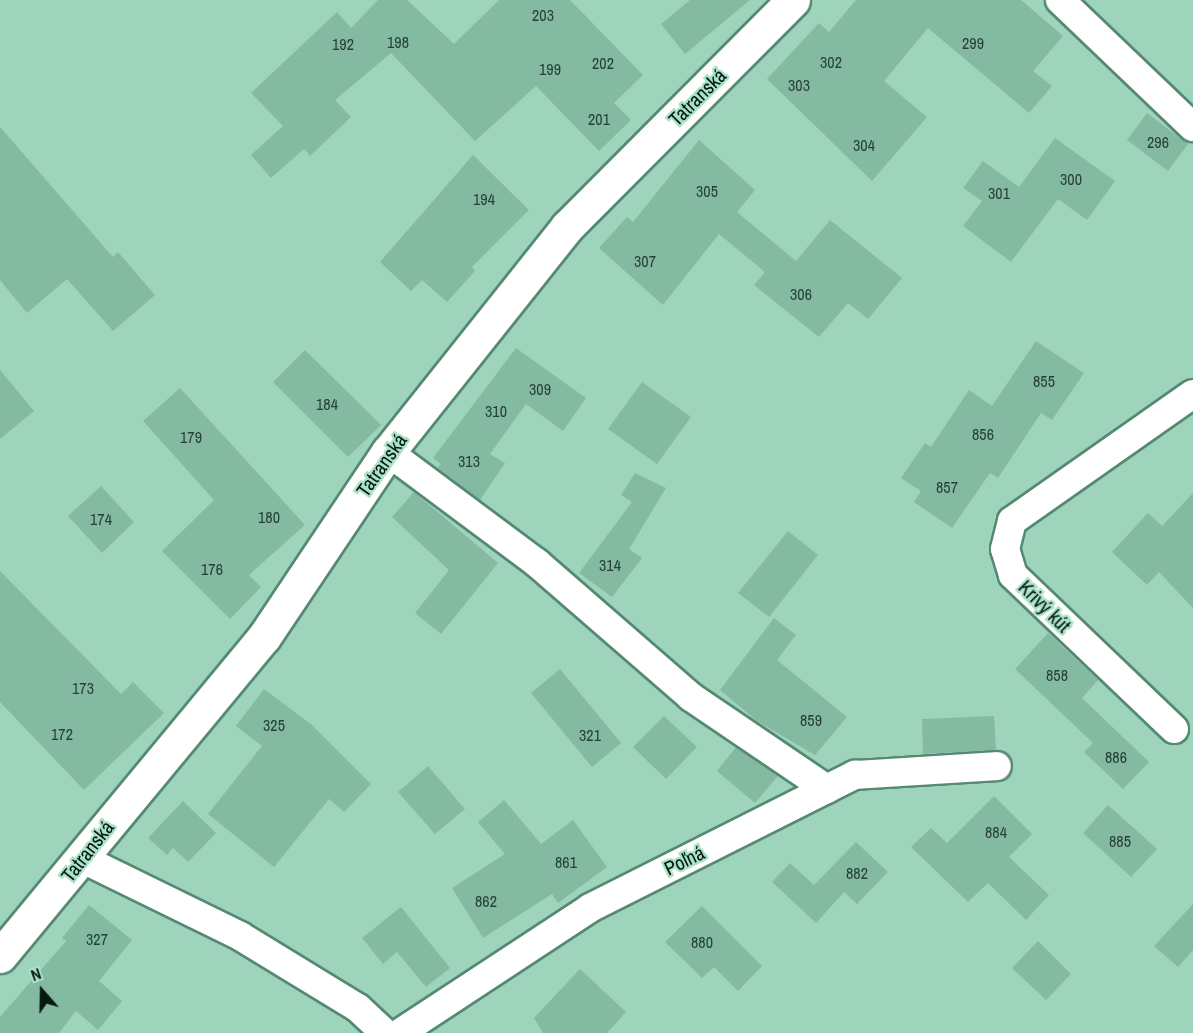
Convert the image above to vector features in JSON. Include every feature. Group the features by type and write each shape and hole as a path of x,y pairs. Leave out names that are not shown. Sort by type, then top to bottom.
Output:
{"street":[{"name":"Tatranská","path":"0,956 83,859 264,637 388,452 567,227 793,0"},
{"path":"1060,0 1193,127"},
{"name":"Krivý kút","path":"1174,729 1014,574 1005,549 1012,520 1193,394"},
{"path":"388,452 537,563 691,697 827,789"},
{"name":"Poľná","path":"400,1033 590,908 855,774 997,766"},
{"path":"83,859 240,936 358,1008 386,1033"}],"building":[{"path":"378,0 407,0 454,44 499,0 570,0 643,75 614,103 631,120 599,151 536,86 475,141 391,53 335,100 351,117 310,156 304,149 271,178 251,155 283,126 251,93 337,12 351,28"},
{"path":"690,0 750,0 685,54 661,24"},
{"path":"856,0 1021,0 1063,36 1033,71 1052,86 1029,113 928,28 884,81 927,117 872,181 767,79 819,23 829,32"},
{"path":"1147,113 1188,144 1168,171 1127,140"},
{"path":"0,127 113,257 118,252 155,295 113,331 67,279 27,313 0,280"},
{"path":"1055,138 1115,181 1087,220 1058,199 1011,262 963,226 982,201 963,188 983,161 1019,187"},
{"path":"699,140 755,190 737,212 796,261 830,220 902,278 868,319 848,303 819,337 754,285 765,272 719,234 663,305 599,248 627,217 633,222"},
{"path":"473,155 529,210 472,267 475,271 447,302 422,280 411,291 380,262"},
{"path":"1036,341 1084,373 1052,420 1041,413 998,478 990,473 952,528 914,502 921,491 901,478 925,443 931,447 969,390 992,406"},
{"path":"516,348 586,398 563,431 526,404 490,454 505,463 480,500 437,468 441,464 433,458"},
{"path":"305,350 381,425 348,457 273,382"},
{"path":"0,370 34,411 0,439"},
{"path":"642,382 691,417 657,464 608,429"},
{"path":"180,388 305,525 249,575 261,587 230,619 162,551 214,500 143,421"},
{"path":"635,473 666,488 629,549 642,558 612,597 579,573 632,502 621,495"},
{"path":"101,486 134,522 102,553 68,516"},
{"path":"414,492 498,563 441,634 415,613 449,570 392,517"},
{"path":"1193,493 1193,608 1159,572 1147,585 1112,552 1148,513 1162,526"},
{"path":"788,531 818,555 769,617 738,593"},
{"path":"0,571 121,694 133,682 164,713 84,790 0,702"},
{"path":"774,618 796,635 777,660 847,717 815,755 757,721 720,690"},
{"path":"1048,633 1098,680 1082,698 1149,762 1123,789 1084,752 1093,743 1015,669"},
{"path":"560,669 621,743 592,767 531,693"},
{"path":"264,689 312,725 371,784 344,812 329,799 274,867 208,814 262,746 236,726"},
{"path":"664,716 697,747 666,779 633,747"},
{"path":"994,716 996,750 923,754 922,719"},
{"path":"736,747 778,776 755,803 717,771"},
{"path":"428,766 465,809 435,834 398,792"},
{"path":"994,796 1032,834 1009,857 1049,895 1026,920 988,883 968,902 911,847 931,828 947,843"},
{"path":"504,800 541,844 573,820 607,867 558,903 552,894 483,938 452,888 505,854 478,822"},
{"path":"183,801 216,833 188,862 173,848 167,855 148,838"},
{"path":"1108,805 1157,849 1131,877 1083,833"},
{"path":"856,842 888,872 857,904 844,892 816,923 772,882 790,863 814,885"},
{"path":"1193,904 1193,950 1178,967 1154,946"},
{"path":"89,905 132,940 99,981 122,1001 98,1030 76,1011 59,1033 0,1033 0,1017 66,941 62,938"},
{"path":"702,906 762,966 738,991 714,967 702,978 665,942"},
{"path":"401,907 450,968 426,987 397,952 383,964 362,938"},
{"path":"1038,941 1071,974 1046,1000 1012,968"},
{"path":"580,969 626,1012 607,1033 543,1033 534,1018"}]}
